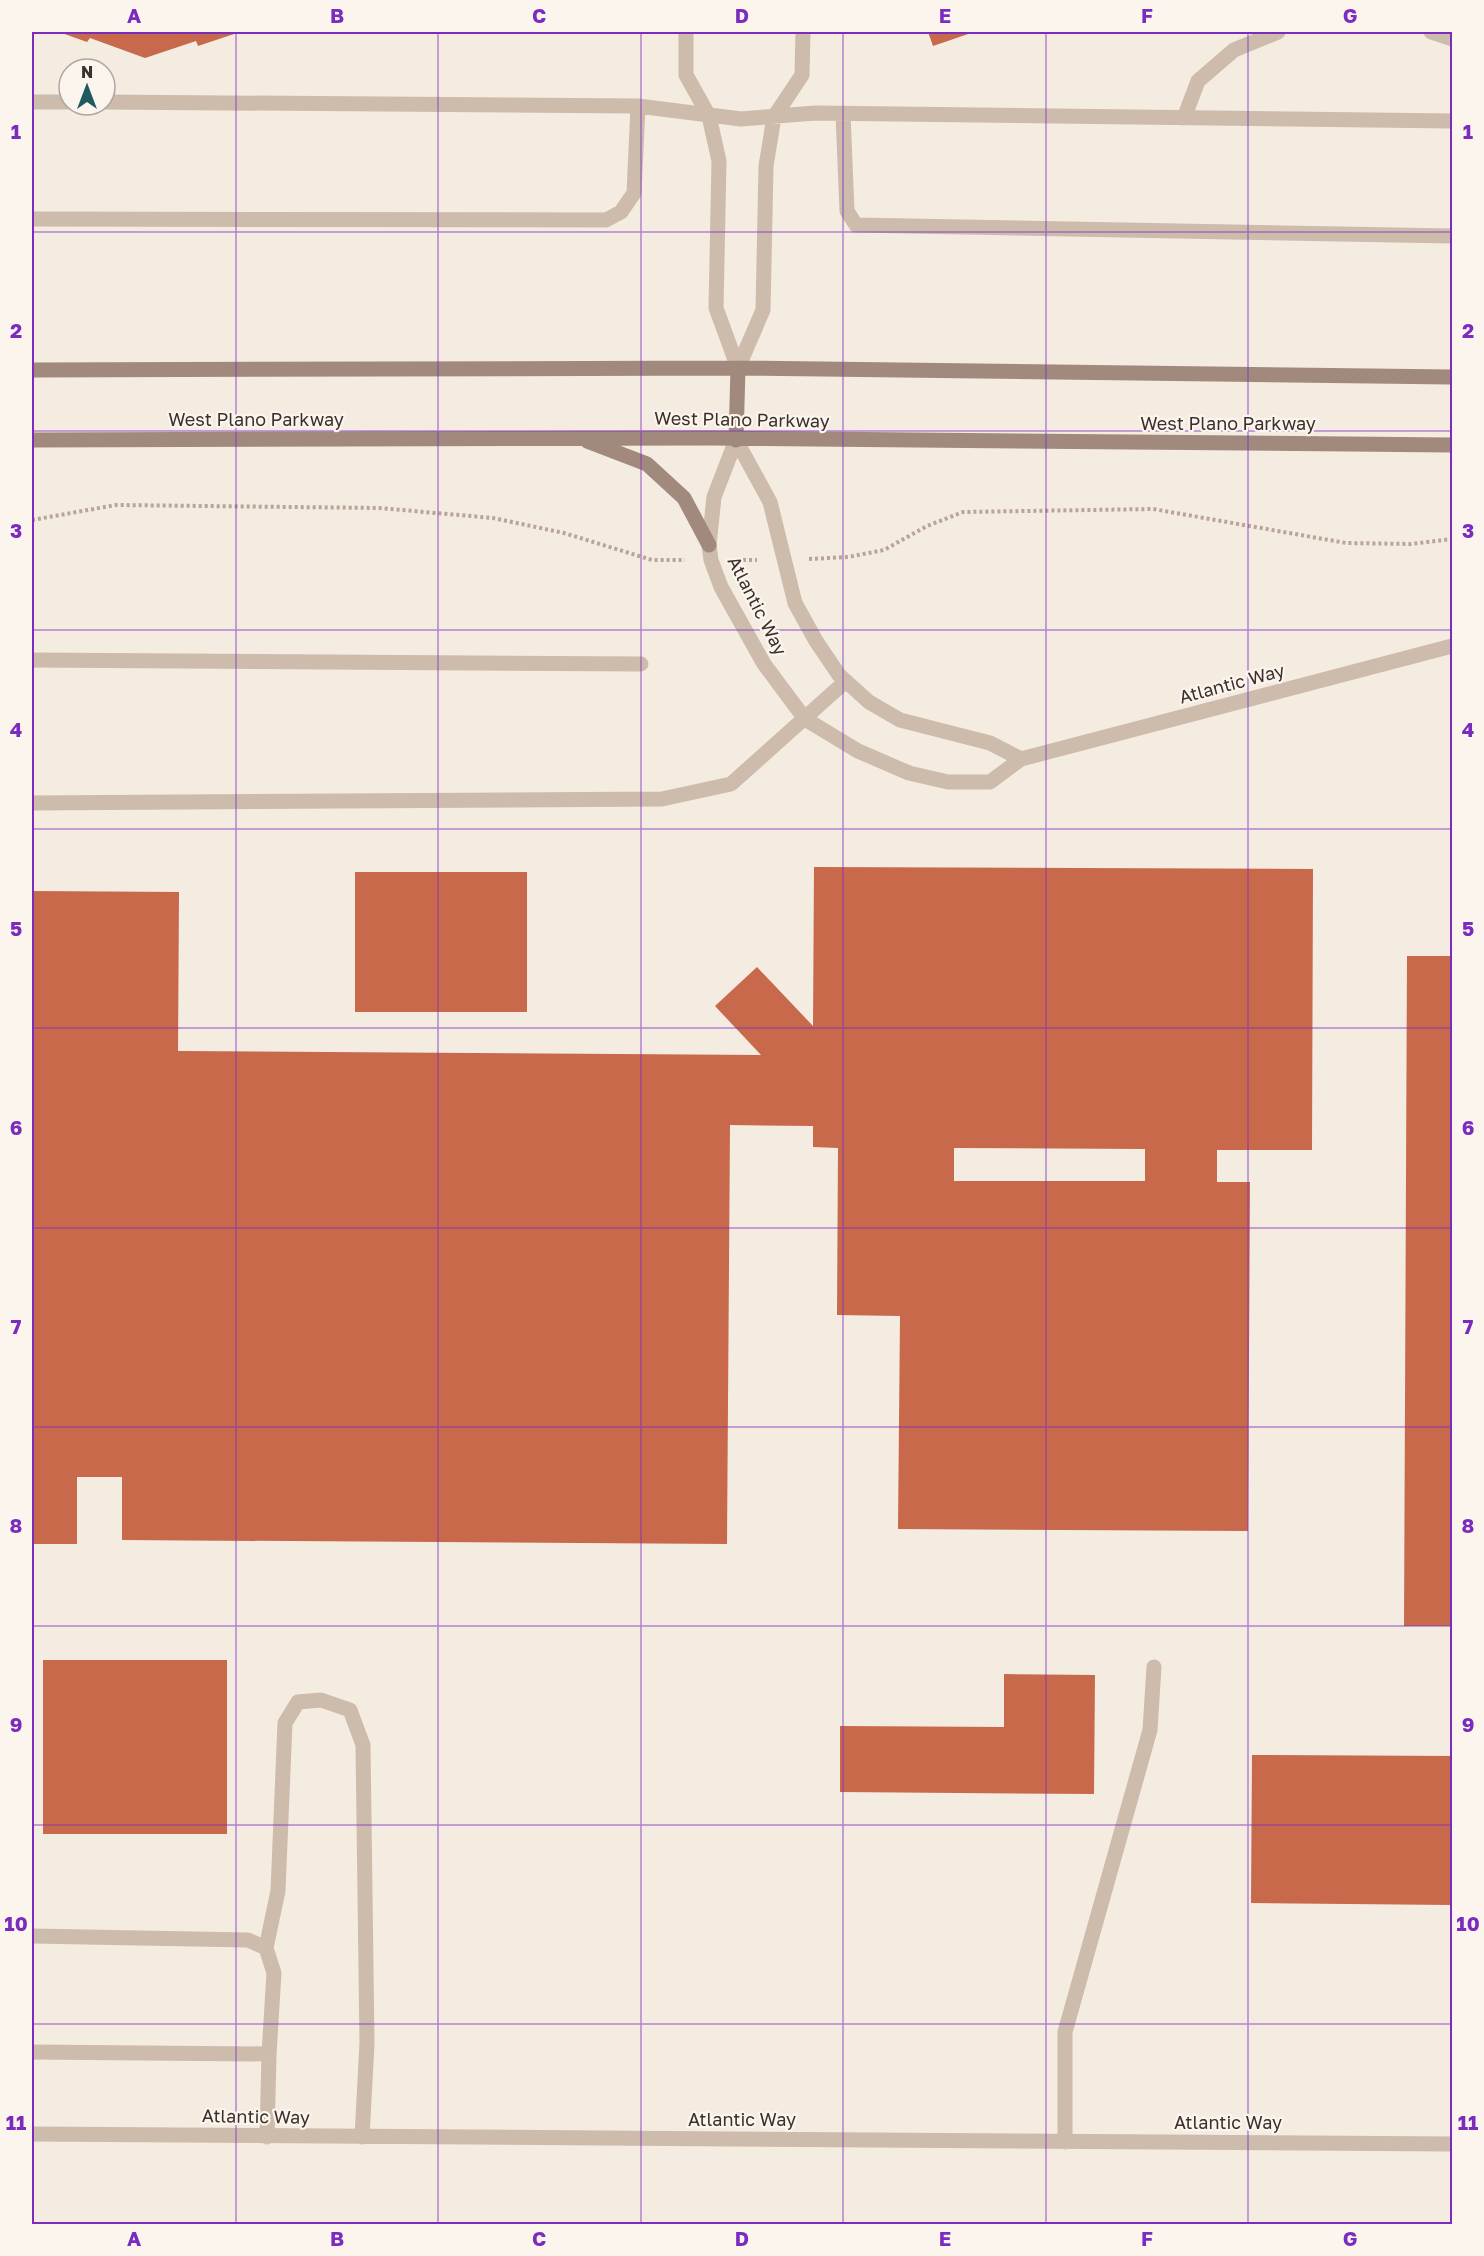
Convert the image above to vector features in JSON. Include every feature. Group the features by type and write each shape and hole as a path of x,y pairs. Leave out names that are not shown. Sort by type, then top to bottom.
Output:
{"main road":[{"path":"736,440 738,368"},
{"path":"32,370 738,368 1452,377"},
{"path":"578,438 647,464 684,498 710,552"},
{"name":"West Plano Parkway","path":"32,440 578,438 1452,445"}],"lane":[{"path":"686,32 686,75 709,116 719,161 716,308 738,368"},
{"path":"738,368 763,310 766,166 774,117 802,75 803,32"},
{"path":"1184,118 1198,81 1234,50 1278,32"},
{"path":"1431,32 1452,39"},
{"path":"32,102 57,102"},
{"path":"117,102 638,106 741,119 815,113 1452,121"},
{"path":"32,219 606,220 621,212 634,193 638,106"},
{"path":"843,114 847,212 856,225 1452,236"},
{"name":"Atlantic Way","path":"736,440 714,497 710,552 721,587 764,664 805,719 858,750 909,773 948,782 990,782 1021,759 1452,646"},
{"name":"Atlantic Way","path":"736,440 770,502 795,603 816,641 846,681 869,702 900,720 990,742 1021,759"},
{"path":"32,660 641,664"},
{"path":"32,803 662,799 731,783 846,681"},
{"path":"1065,2142 1065,2032 1150,1730 1155,1667"},
{"path":"267,2137 274,1973 266,1948 278,1891 285,1723 298,1701 321,1700 350,1710 363,1745 367,2043 362,2137"},
{"path":"32,1936 248,1940 266,1948"},
{"path":"32,2052 269,2054"},
{"name":"Atlantic Way","path":"32,2134 1452,2144"}],"path":[{"path":"32,520 116,505 379,508 493,518 564,533 652,560 710,552 784,560 848,557 884,550 927,526 963,512 1154,509 1346,543 1411,544 1452,539"}],"building":[{"path":"59,32 240,32 198,46 196,41 145,58 90,38 87,42"},
{"path":"928,32 974,32 933,46"},
{"path":"814,867 1313,869 1312,1150 1217,1150 1217,1182 1250,1182 1248,1531 898,1529 900,1316 837,1315 838,1148 813,1147 813,1126 730,1125 727,1544 122,1540 122,1477 77,1477 77,1544 32,1544 32,891 179,892 178,1051 761,1055 715,1006 757,967 813,1026","holes":["954,1148 1145,1149 1145,1181 954,1181"]},
{"path":"355,872 527,872 527,1012 355,1012"},
{"path":"1407,956 1452,956 1452,1626 1404,1626"},
{"path":"43,1660 227,1660 227,1834 43,1834"},
{"path":"1004,1674 1095,1675 1094,1794 840,1792 840,1726 1004,1727"},
{"path":"1252,1755 1452,1756 1452,1905 1251,1903"}]}
